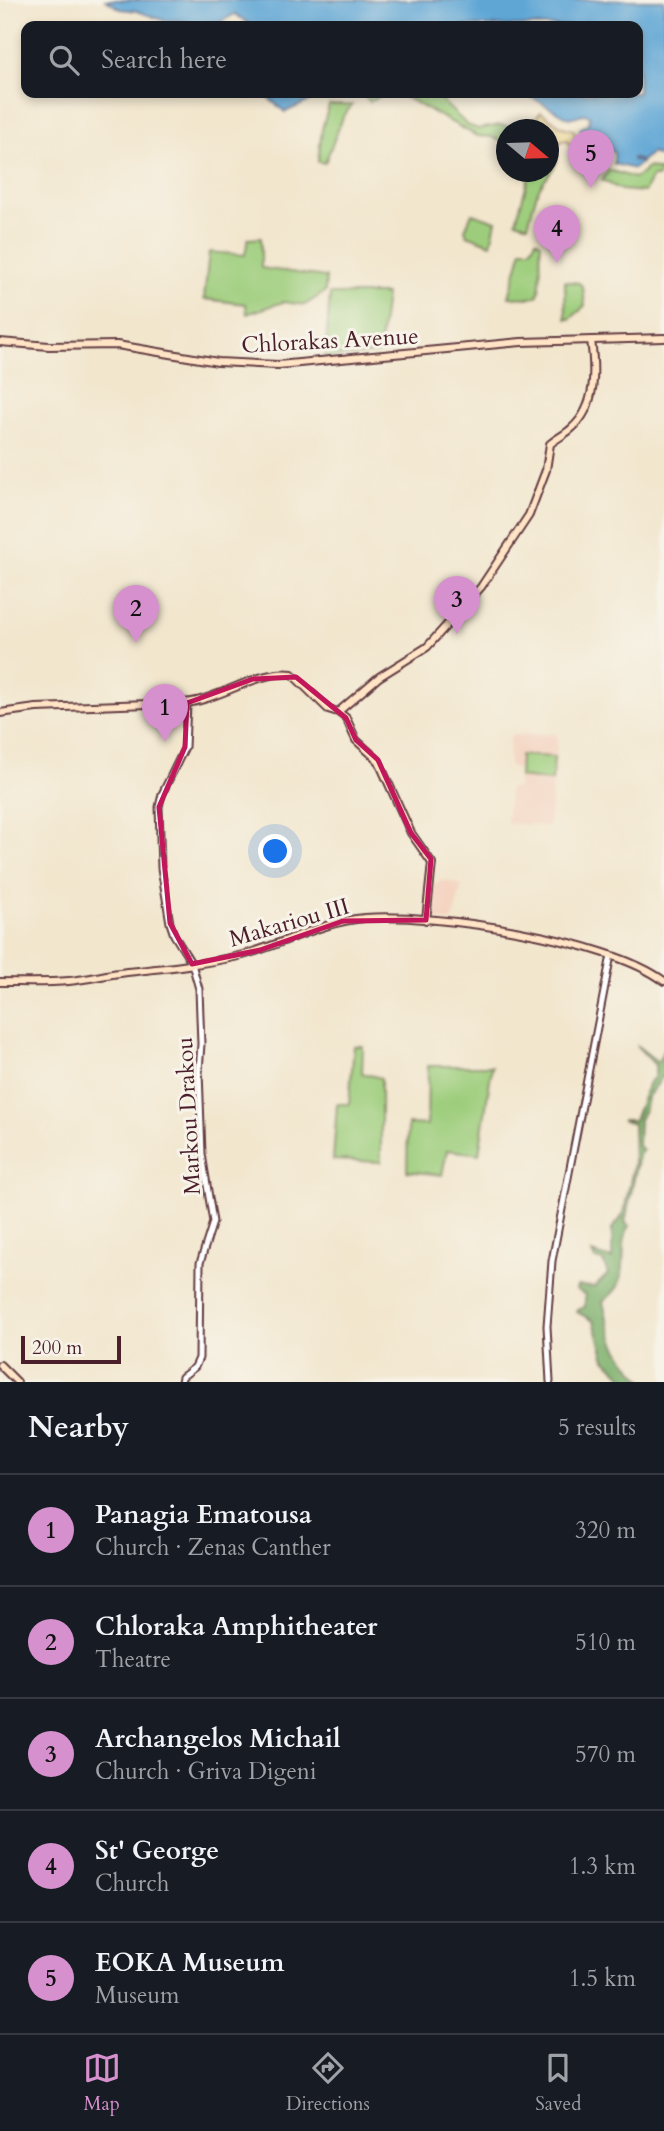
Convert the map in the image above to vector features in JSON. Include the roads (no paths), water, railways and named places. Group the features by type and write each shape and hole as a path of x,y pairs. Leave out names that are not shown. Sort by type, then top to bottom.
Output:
{"main road":[{"name":"Chlorakas Avenue","path":"0,342 127,346 218,362 278,365 521,342 664,338"},
{"path":"338,712 379,677 427,647 489,576 529,515 546,470 550,444 574,427 587,405 594,379 591,340"},
{"path":"0,713 160,701 187,703 222,694 253,679 288,673 296,677 328,709 338,712 349,722 356,740 378,760 411,833 430,859 432,868 426,920"},
{"name":"Makariou III","path":"0,982 66,981 192,964 245,954 351,920 386,918 426,920 527,934 611,955 646,969 664,981"},
{"path":"0,1365 17,1382"}],"street":[{"name":"Markou Drakou","path":"181,1382 182,1377 198,1361 200,1264 214,1222 202,1154 199,989 192,964 174,935 170,923 161,868 159,807 162,794 185,747 187,703"},
{"path":"550,1382 547,1326 552,1261 611,955"}],"water":[{"path":"106,0 664,0 664,159 651,153 642,161 632,158 641,163 634,169 614,164 614,152 590,138 595,129 582,139 580,129 589,123 590,116 584,114 569,118 533,98 643,98 643,21 245,21 235,14 222,21 165,21 137,11 120,9"},
{"path":"269,98 317,98 285,112"}],"place":[{"name":"EOKA Museum","path":"591,188"},
{"name":"St' George","path":"557,263"},
{"name":"Archangelos Michail","path":"457,634"},
{"name":"Chloraka Amphitheater","path":"136,643"},
{"name":"Panagia Ematousa","path":"165,742"}]}
